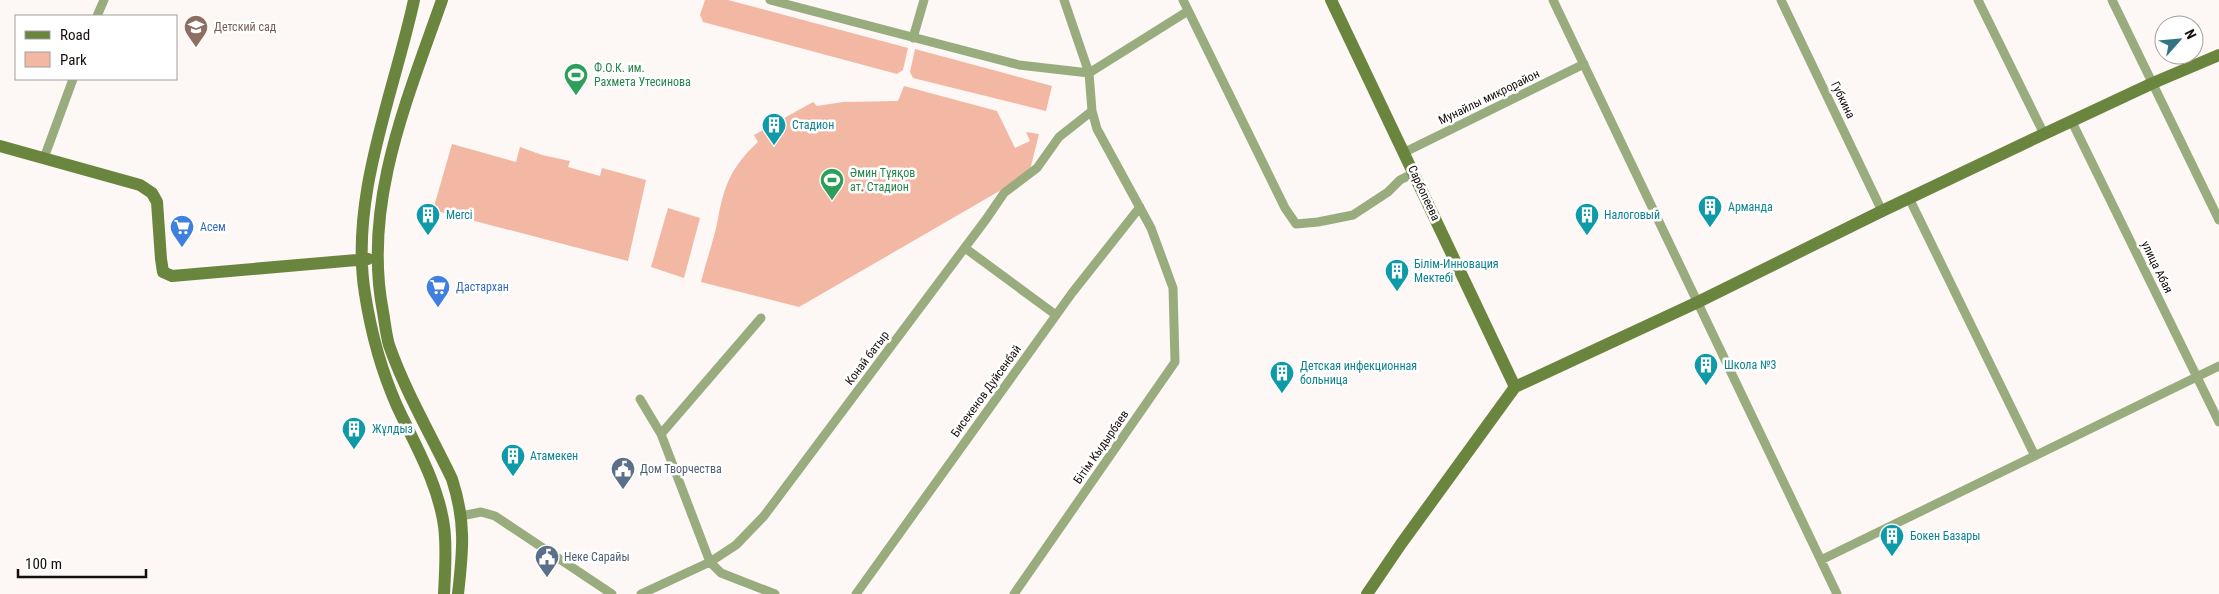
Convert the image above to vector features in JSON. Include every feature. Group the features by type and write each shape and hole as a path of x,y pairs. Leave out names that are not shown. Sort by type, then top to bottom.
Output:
{"street":[{"path":"97,15 104,0"},
{"path":"414,0 367,188 362,259 364,292 376,351 397,406 421,453 434,486 444,525 444,594"},
{"path":"442,0 390,155 378,224 377,258 379,290 389,344 410,393 452,479 461,516 464,544 458,594"},
{"path":"770,0 795,4 914,38 1019,65 1089,73 1188,11"},
{"path":"914,38 924,0"},
{"name":"Бiтiм Кыдырбаев","path":"1014,594 1175,362 1173,288 1151,228 1097,129 1092,111 1089,73 1064,0"},
{"path":"1183,0 1285,208 1296,224 1353,215 1388,192 1400,180 1414,173"},
{"name":"Сарбопеева","path":"1331,0 1405,152 1515,387"},
{"path":"1553,0 1838,594"},
{"name":"Губкина","path":"1781,0 1882,210"},
{"path":"1978,0 2044,134"},
{"path":"2112,0 2219,220"},
{"path":"1367,594 1400,544 1515,387 1698,302 1882,210 2153,83 2219,55"},
{"name":"Мунайлы микрорайон","path":"1405,152 1584,64"},
{"path":"44,158 74,80"},
{"name":"Конай батыр","path":"641,594 710,562 736,545 764,516 1004,193 1037,168 1059,137 1092,111"},
{"name":"улица Абая","path":"2072,122 2219,422"},
{"path":"0,146 140,185 152,193 158,202 163,272 172,276 377,258"},
{"path":"1909,198 2035,456"},
{"name":"Бисекенов Дуйсенбай","path":"856,594 1056,314 1140,207"},
{"path":"965,248 1056,314"},
{"path":"661,434 761,318"},
{"path":"1821,560 2219,366"},
{"path":"640,399 661,434 710,562 721,573 775,594"},
{"path":"461,516 481,512 495,516 612,594"}],"green space":[{"path":"705,0 728,0 908,48 903,70 897,74 703,22 700,15"},
{"path":"915,49 1052,86 1046,111 913,78 910,72"},
{"name":"Әмин Тұяқов ат. Стадион","path":"904,86 997,111 1015,148 1030,141 1026,132 1039,134 1029,174 799,307 701,282 726,186 742,159 758,142 754,135 813,102 817,106 843,102 898,101"},
{"path":"452,144 516,162 520,147 542,155 570,161 568,167 600,176 602,168 646,180 628,261 433,210"},
{"path":"668,208 700,218 684,278 651,267"}],"place":[{"name":"Детский сад","path":"196,48"},
{"name":"Ф.О.К. им. Рахмета Утесинова","path":"576,96"},
{"name":"Стадион","path":"774,146"},
{"name":"Әмин Тұяқов ат. Стадион","path":"832,201"},
{"name":"Арманда","path":"1710,228"},
{"name":"Merci","path":"428,236"},
{"name":"Налоговый","path":"1587,236"},
{"name":"Асем","path":"182,248"},
{"name":"Білім-Инновация Мектебі","path":"1397,292"},
{"name":"Дастархан","path":"438,308"},
{"name":"Школа №3","path":"1706,386"},
{"name":"Детская инфекционная больница","path":"1282,394"},
{"name":"Жұлдыз","path":"354,450"},
{"name":"Атамекен","path":"513,477"},
{"name":"Дом Творчества","path":"623,490"},
{"name":"Бокен Базары","path":"1892,557"},
{"name":"Неке Сарайы","path":"547,578"}]}
